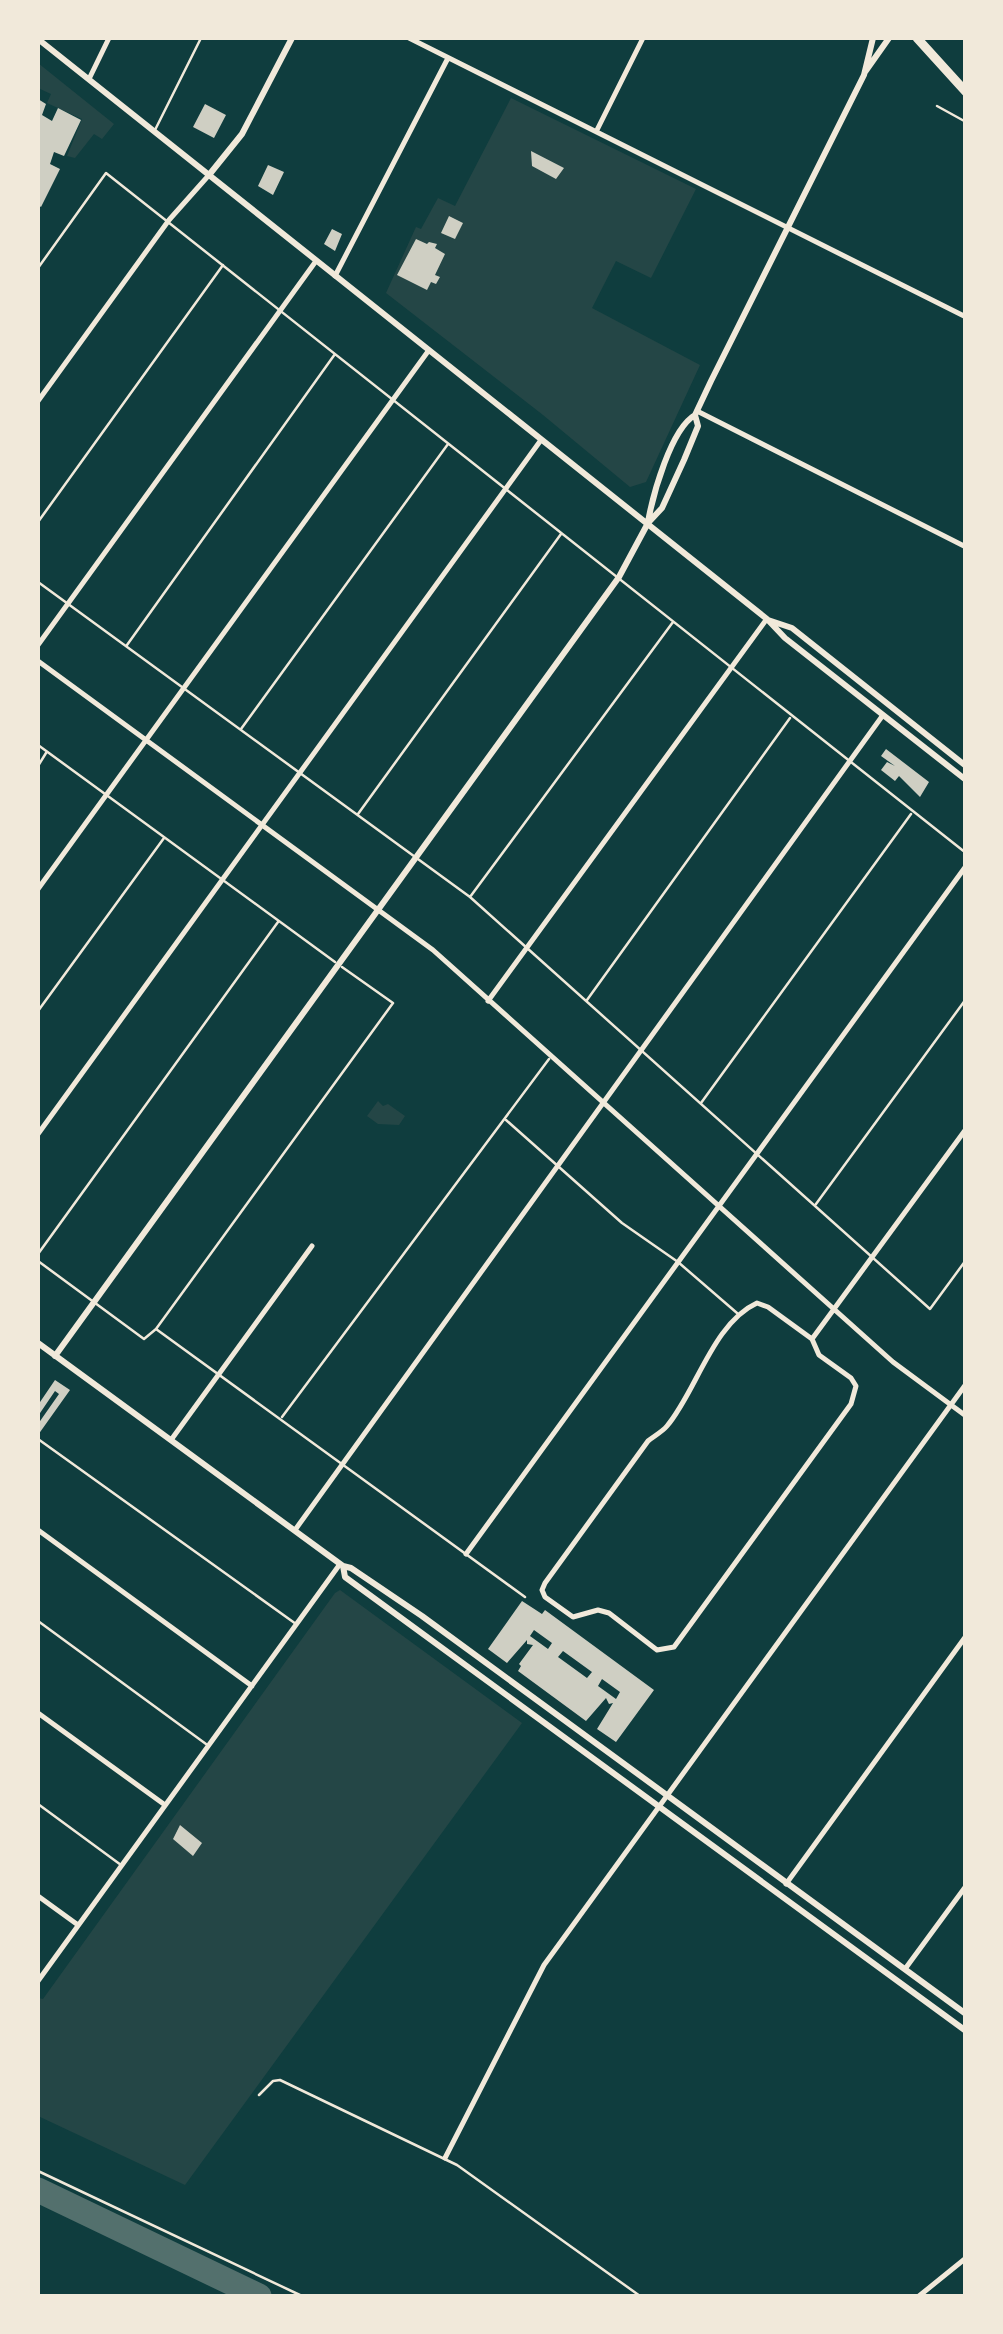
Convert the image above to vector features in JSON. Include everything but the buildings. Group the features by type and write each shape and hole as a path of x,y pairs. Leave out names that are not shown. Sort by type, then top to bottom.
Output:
{"highway":[{"path":"917,38 966,92"}],"street":[{"path":"38,38 966,780"},
{"path":"88,79 110,38"},
{"path":"38,401 169,220 242,134 292,38"},
{"path":"409,38 966,317"},
{"path":"596,130 643,38"},
{"path":"864,73 873,38"},
{"path":"648,523 652,498 684,422 696,413 864,73 889,38"},
{"path":"335,276 448,58"},
{"path":"38,645 316,261"},
{"path":"38,889 430,350"},
{"path":"55,1356 619,577 648,523 662,508 698,426 696,413"},
{"path":"696,413 966,547"},
{"path":"38,1134 542,438"},
{"path":"488,1000 767,619"},
{"path":"767,619 792,628 966,766"},
{"path":"38,661 433,950 893,1362 966,1416"},
{"path":"295,1530 851,764 883,716 885,702"},
{"path":"937,757 944,749"},
{"path":"466,1554 966,866"},
{"path":"812,1339 966,1129"},
{"path":"172,1440 312,1246"},
{"path":"757,1303 768,1307 812,1339 819,1355 851,1378 856,1396 674,1647 657,1650 609,1613 590,1611 580,1618 573,1617 545,1597 542,1590 648,1442 664,1430 696,1375 739,1315 757,1303"},
{"path":"38,1344 341,1565 422,1616 966,2014"},
{"path":"445,2158 544,1964 966,1384"},
{"path":"38,1530 252,1686"},
{"path":"38,1981 341,1565"},
{"path":"341,1565 345,1577 966,2031"},
{"path":"786,1884 966,1636"},
{"path":"38,1713 166,1806"},
{"path":"904,1970 966,1886"},
{"path":"38,1896 78,1925"},
{"path":"919,2296 966,2258"}],"lane":[{"path":"154,131 201,38"},
{"path":"937,106 966,122"},
{"path":"38,268 106,174 966,853"},
{"path":"38,522 224,264"},
{"path":"126,647 336,353"},
{"path":"241,729 449,443"},
{"path":"358,814 562,533"},
{"path":"38,582 470,896 930,1309 966,1260"},
{"path":"470,896 674,621"},
{"path":"587,1000 791,717"},
{"path":"38,745 392,1003 156,1329 144,1340 38,1261"},
{"path":"38,766 47,752"},
{"path":"700,1104 912,812"},
{"path":"38,1011 165,837"},
{"path":"38,1254 279,921"},
{"path":"816,1205 966,998"},
{"path":"281,1419 550,1057"},
{"path":"505,1118 622,1223 678,1262 739,1315"},
{"path":"156,1329 525,1597"},
{"path":"38,1439 296,1624"},
{"path":"38,1622 208,1746"},
{"path":"38,1804 121,1865"},
{"path":"258,2095 273,2081 280,2080 445,2158 640,2296"},
{"path":"38,2170 302,2296"}],"shaded area":[{"path":"38,63 114,124 102,139 94,134 75,158 67,156 82,119 47,103 51,94 38,88"},
{"path":"511,98 696,189 651,278 616,261 592,308 700,365 646,482 630,487 386,293 416,227 421,229 438,198 455,206"},
{"path":"378,1101 405,1116 399,1125 378,1124 367,1116"},
{"path":"340,1590 522,1723 185,2185 38,2116 38,1998 43,1999"}],"taxiway":[{"path":"38,2190 259,2296"}]}
